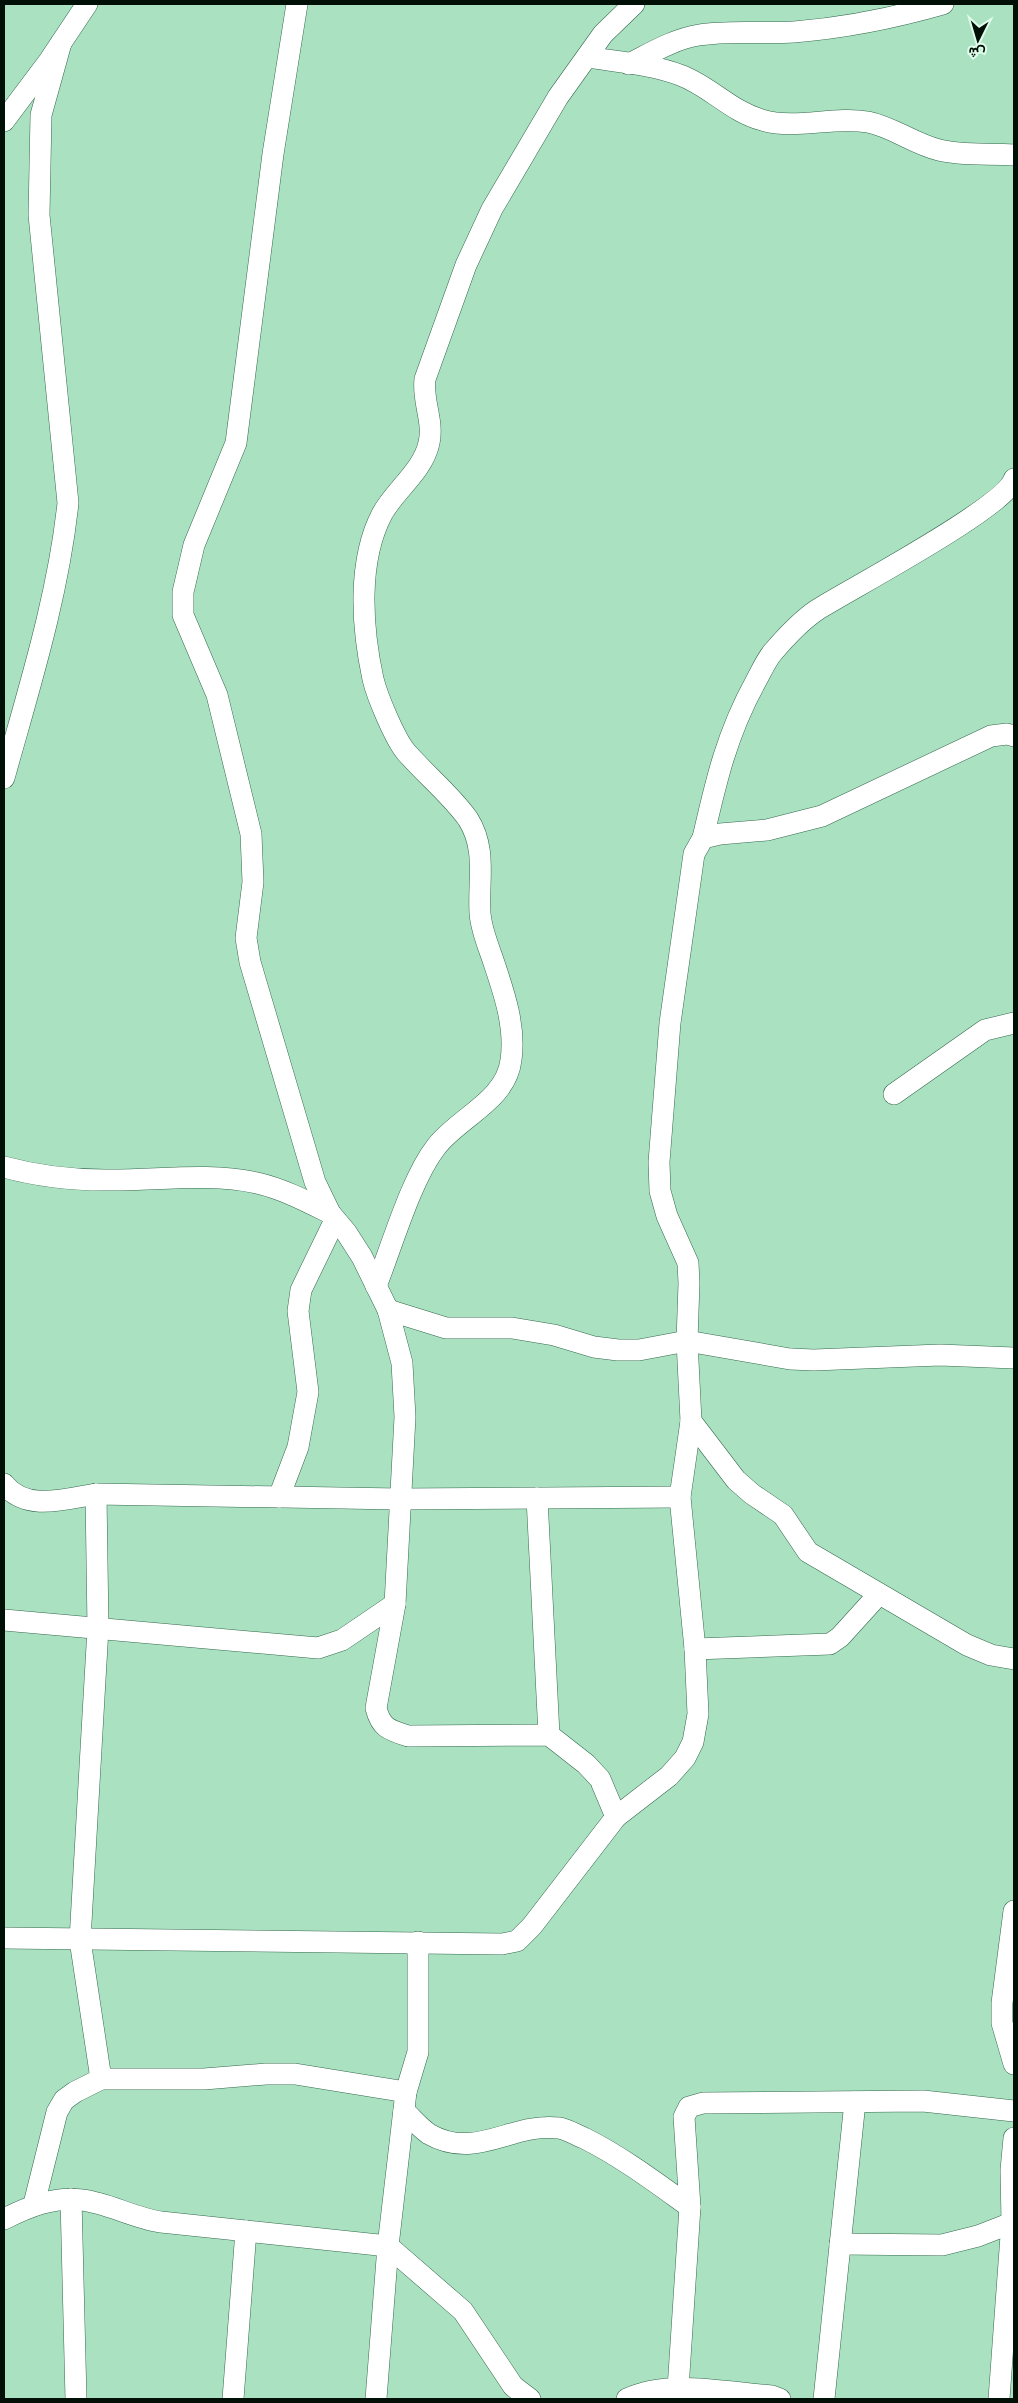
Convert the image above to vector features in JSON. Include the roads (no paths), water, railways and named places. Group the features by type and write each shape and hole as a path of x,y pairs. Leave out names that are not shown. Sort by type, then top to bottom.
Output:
{"street":[{"path":"4,120 61,43 87,4"},
{"path":"297,4 273,154 236,442 194,545 183,592 183,615 217,695 250,834 254,860 246,938 250,962 316,1182 333,1217 356,1249 388,1310 402,1363 405,1417 399,1498 395,1604 376,1708 379,1720 389,1730 408,1736 549,1735 586,1764 600,1779 616,1816"},
{"path":"376,1286 424,1168 437,1146 493,1096 501,1085 511,1062 512,1039 507,1002 486,940 480,914 482,867 477,836 467,818 404,749 373,680 366,629 365,581 369,549 382,514 422,461 429,445 431,424 423,392 425,379 466,265 492,209 539,126 586,57 603,34 634,4"},
{"path":"629,64 674,42 698,35 792,32 840,28 873,22 943,4"},
{"path":"4,778 40,648 63,546 68,503 39,215 42,116 61,43"},
{"path":"586,57 680,75 706,89 744,115 765,121 790,124 840,121 869,122 919,144 940,150 1014,154"},
{"path":"4,1938 502,1944 516,1941 532,1926 616,1816 669,1776 685,1758 693,1742 698,1714 696,1649 680,1497 691,1421 687,1341 690,1301 688,1263 667,1216 660,1191 659,1162 670,1023 694,854 703,838 720,763 744,702 772,653 815,611 926,546 999,499 1013,484 1014,479"},
{"path":"703,838 720,834 768,830 822,816 991,736 1007,734 1014,736"},
{"path":"894,1094 985,1030 1014,1023"},
{"path":"4,1167 31,1174 104,1180 220,1178 256,1183 287,1192 333,1217"},
{"path":"279,1497 298,1447 308,1392 298,1311 301,1290 333,1217"},
{"path":"388,1310 446,1328 512,1328 554,1335 594,1347 639,1350 687,1341 790,1359 814,1360 940,1355 1014,1358"},
{"path":"691,1421 736,1480 752,1494 783,1515 808,1552 967,1645 991,1655 1014,1659"},
{"path":"4,1484 11,1493 25,1500 46,1502 96,1494 399,1498 680,1497"},
{"path":"96,1494 98,1628 80,1940 101,2079"},
{"path":"537,1498 549,1735"},
{"path":"696,1649 830,1644 840,1637 880,1594"},
{"path":"4,1620 318,1648 342,1640 395,1604"},
{"path":"1014,1911 1002,2003 1002,2023 1014,2064"},
{"path":"376,2399 388,2246 405,2102 418,2052 418,1942"},
{"path":"34,2204 57,2112 64,2100 75,2092 101,2079 204,2079 266,2074 295,2074 405,2102 428,2133 447,2142 486,2143 529,2128 562,2128 619,2156 690,2207"},
{"path":"678,2389 690,2207 684,2116 689,2107 703,2103 923,2101 1014,2112"},
{"path":"824,2399 855,2102"},
{"path":"999,2399 1013,2222 1011,2170 1014,2138"},
{"path":"71,2199 76,2399"},
{"path":"4,2219 34,2204 71,2199 84,2200 140,2219 388,2246 463,2311 513,2386 530,2399"},
{"path":"840,2244 942,2245 978,2236 1013,2222"},
{"path":"234,2399 246,2231"},
{"path":"627,2399 640,2393 660,2388 772,2396 780,2399"}]}
